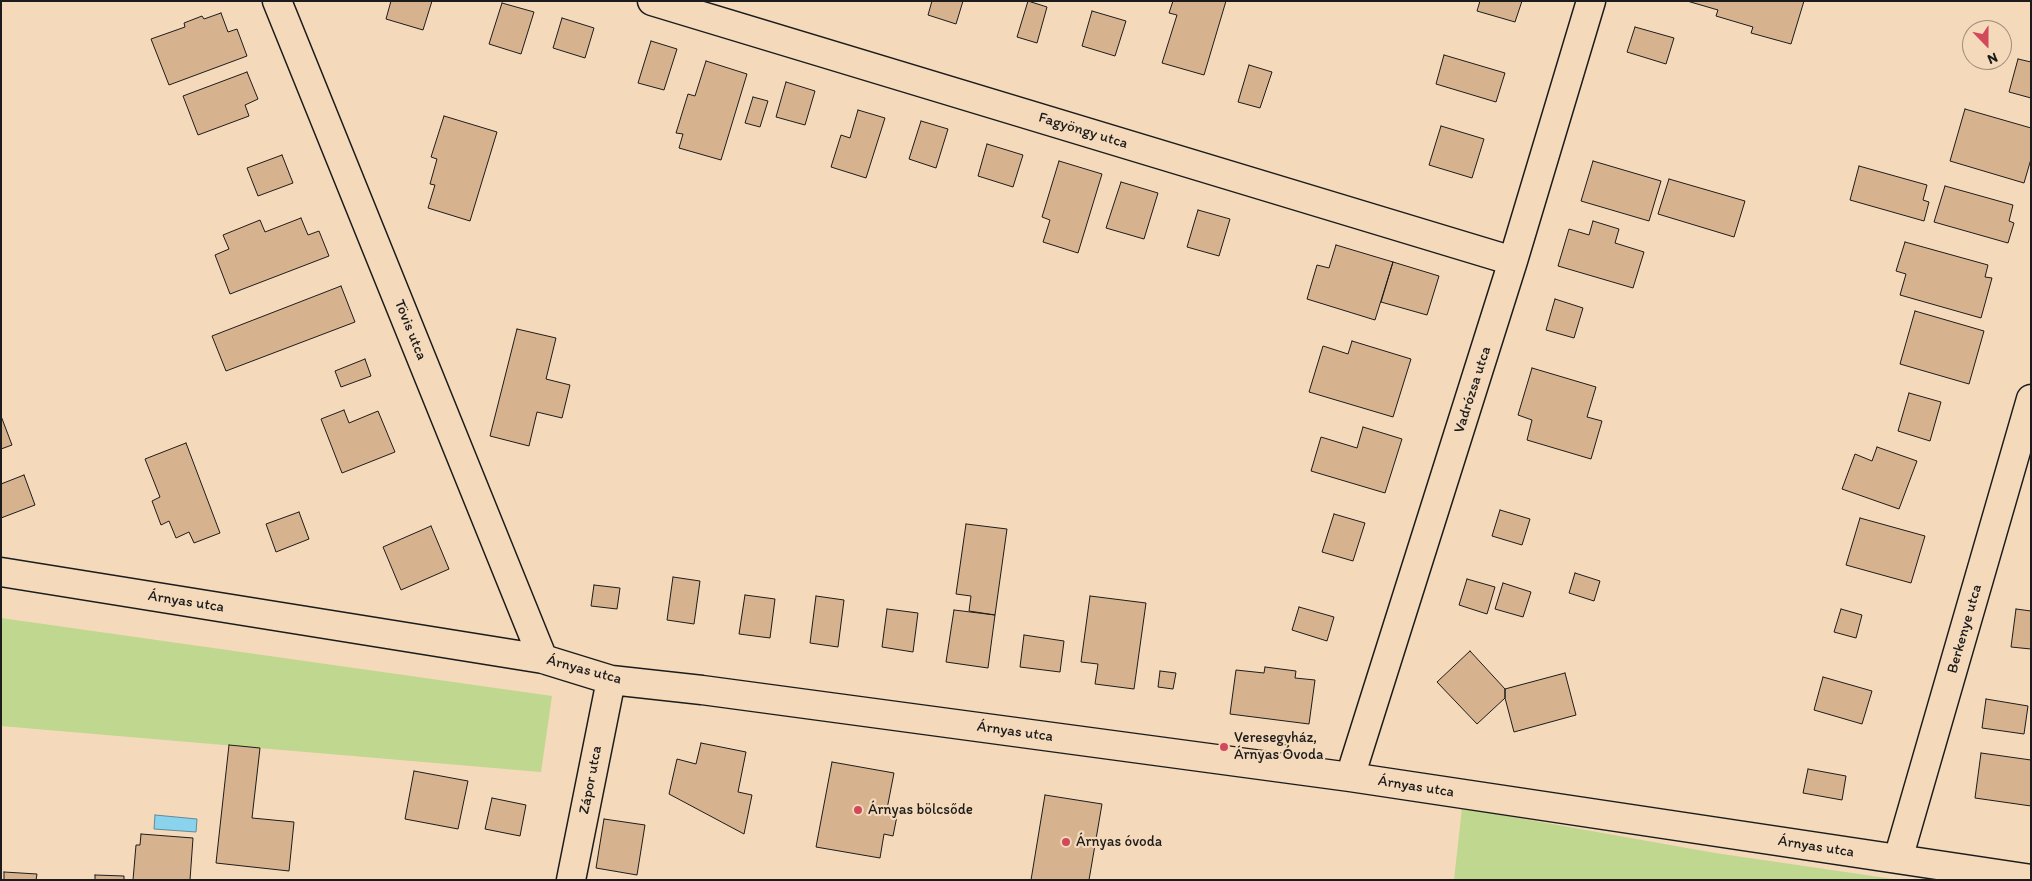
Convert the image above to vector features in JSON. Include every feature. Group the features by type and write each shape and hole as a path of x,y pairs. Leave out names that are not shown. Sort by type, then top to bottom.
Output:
{"street":[{"name":"Tövis utca","path":"277,1 543,659"},
{"name":"Fagyöngy utca","path":"652,1 1513,261"},
{"name":"Vadrózsa utca","path":"1350,777 1513,261 1591,1"},
{"name":"Berkenye utca","path":"1898,859 2030,403"},
{"name":"Árnyas utca","path":"1,572 543,659 611,680 712,691 1350,777 2031,879"},
{"name":"Zápor utca","path":"571,880 611,680"}],"green space":[{"path":"1,618 552,696 541,772 1,726"},
{"path":"1462,808 1715,853 1900,880 1454,880"}],"water":[{"path":"155,815 197,819 196,832 154,829"}],"building":[{"path":"391,1 432,1 423,30 386,19"},
{"path":"932,1 963,1 956,24 928,15"},
{"path":"1028,1 1047,7 1037,43 1017,37"},
{"path":"1173,1 1226,1 1204,75 1162,63 1177,15 1169,13"},
{"path":"1480,1 1522,1 1515,22 1477,11"},
{"path":"1687,1 1804,1 1791,44 1751,33 1753,27 1716,16 1718,10"},
{"path":"502,3 534,12 521,54 489,44"},
{"path":"1092,11 1126,21 1115,56 1082,46"},
{"path":"221,13 228,32 237,29 247,56 169,85 151,39 185,27 184,23 202,16 204,19"},
{"path":"562,18 594,28 585,58 553,48"},
{"path":"1635,27 1674,38 1666,64 1627,52"},
{"path":"651,41 677,49 664,90 638,83"},
{"path":"1444,55 1505,73 1496,102 1436,84"},
{"path":"2018,59 2031,62 2031,98 2009,92"},
{"path":"706,61 747,74 721,160 679,148 683,134 676,133 688,94 695,96"},
{"path":"1249,65 1272,72 1260,108 1238,102"},
{"path":"247,72 258,99 245,105 249,116 198,135 183,96"},
{"path":"786,82 815,91 805,125 776,117"},
{"path":"753,97 768,101 760,127 745,123"},
{"path":"1965,109 2031,128 2031,159 2024,183 1950,161"},
{"path":"858,110 885,118 866,178 831,167 841,135 850,138"},
{"path":"444,116 497,132 470,221 428,208 435,185 430,184 437,159 431,157"},
{"path":"921,121 948,129 936,168 909,159"},
{"path":"1441,126 1484,139 1472,178 1429,165"},
{"path":"987,144 1023,155 1013,187 978,176"},
{"path":"282,155 293,183 258,196 247,168"},
{"path":"1059,161 1102,174 1078,253 1043,242 1050,220 1042,217"},
{"path":"1593,161 1661,181 1649,221 1581,201"},
{"path":"1859,166 1927,185 1923,200 1929,202 1924,221 1850,200"},
{"path":"1669,179 1745,201 1734,237 1658,214"},
{"path":"1121,182 1158,193 1144,239 1106,228"},
{"path":"1945,186 2013,205 2009,221 2014,223 2008,243 1934,222"},
{"path":"1198,210 1230,219 1219,256 1187,247"},
{"path":"301,218 308,235 319,231 329,256 230,294 215,255 229,249 223,235 260,220 265,232"},
{"path":"1593,221 1619,229 1615,243 1644,252 1633,288 1558,266 1569,229 1589,235"},
{"path":"1905,242 1988,265 1985,277 1992,278 1981,318 1900,295 1906,274 1896,271"},
{"path":"1336,245 1393,262 1375,320 1307,299 1317,265 1329,268"},
{"path":"1393,262 1439,276 1427,315 1381,302"},
{"path":"341,286 355,322 226,371 212,336"},
{"path":"1555,299 1583,308 1574,338 1546,330"},
{"path":"1915,311 1984,331 1969,384 1900,364"},
{"path":"517,329 556,338 546,379 570,385 562,418 537,412 529,446 490,436"},
{"path":"1352,341 1411,359 1393,417 1309,392 1323,346 1348,354"},
{"path":"365,359 371,376 341,387 335,371"},
{"path":"1532,368 1596,387 1587,417 1602,421 1591,459 1527,440 1532,420 1518,415"},
{"path":"1909,393 1941,402 1930,441 1898,431"},
{"path":"344,410 349,423 378,411 395,452 342,473 321,419"},
{"path":"1,416 12,445 1,449"},
{"path":"1363,427 1402,439 1385,493 1311,471 1321,437 1357,448"},
{"path":"186,443 220,533 194,543 189,532 176,538 169,521 161,525 152,501 160,497 145,459"},
{"path":"1877,447 1917,461 1899,509 1842,489 1855,454 1872,461"},
{"path":"24,475 35,505 1,518 1,484"},
{"path":"1500,510 1530,519 1522,545 1492,536"},
{"path":"299,512 309,539 276,552 266,524"},
{"path":"1334,514 1365,523 1353,561 1322,552"},
{"path":"1860,518 1925,536 1911,583 1846,565"},
{"path":"966,524 1007,529 995,615 969,611 971,596 956,594"},
{"path":"431,526 449,569 401,590 383,547"},
{"path":"1575,573 1600,581 1594,601 1569,593"},
{"path":"673,577 700,581 694,624 667,620"},
{"path":"1467,579 1495,587 1487,614 1459,605"},
{"path":"1503,583 1531,592 1523,617 1495,609"},
{"path":"594,585 620,588 617,609 591,606"},
{"path":"745,595 775,599 770,638 739,634"},
{"path":"816,596 844,600 838,647 810,643"},
{"path":"1090,596 1146,603 1134,689 1095,684 1098,664 1081,662"},
{"path":"1299,607 1334,617 1327,641 1292,630"},
{"path":"887,609 918,613 913,652 882,647"},
{"path":"1841,609 1862,615 1856,638 1834,632"},
{"path":"2016,609 2031,611 2031,649 2011,647"},
{"path":"954,610 995,615 988,668 946,662"},
{"path":"1024,635 1064,641 1060,672 1020,667"},
{"path":"1470,651 1505,689 1505,698 1477,724 1437,682"},
{"path":"1265,667 1296,671 1295,678 1315,680 1309,724 1230,714 1236,670 1264,673"},
{"path":"1160,671 1176,673 1173,689 1158,687"},
{"path":"1565,673 1576,715 1514,732 1505,698 1505,689"},
{"path":"1823,677 1872,691 1862,724 1814,710"},
{"path":"1986,699 2028,706 2024,734 1982,728"},
{"path":"701,743 746,752 738,792 752,795 744,834 669,794 677,759 696,764"},
{"path":"229,745 260,748 252,818 294,822 289,871 216,863"},
{"path":"1981,753 2031,760 2031,806 1975,798"},
{"name":"Árnyas bölcsőde","path":"832,762 894,773 887,809 898,811 893,836 884,834 880,858 816,847"},
{"path":"1808,769 1846,776 1842,800 1803,793"},
{"path":"414,771 468,781 458,829 405,819"},
{"name":"Árnyas óvoda","path":"1045,795 1102,804 1089,880 1031,880"},
{"path":"492,798 526,805 520,836 485,829"},
{"path":"604,819 645,825 637,875 596,868"},
{"path":"141,834 193,838 190,880 133,880 136,845 140,845"},
{"path":"4,872 37,874 36,880 4,880"},
{"path":"95,875 124,876 124,880 95,880"}],"place":[{"name":"Veresegyház, Árnyas Óvoda","path":"1224,747"},
{"name":"Árnyas bölcsőde","path":"858,810"},
{"name":"Árnyas óvoda","path":"1066,842"}]}
